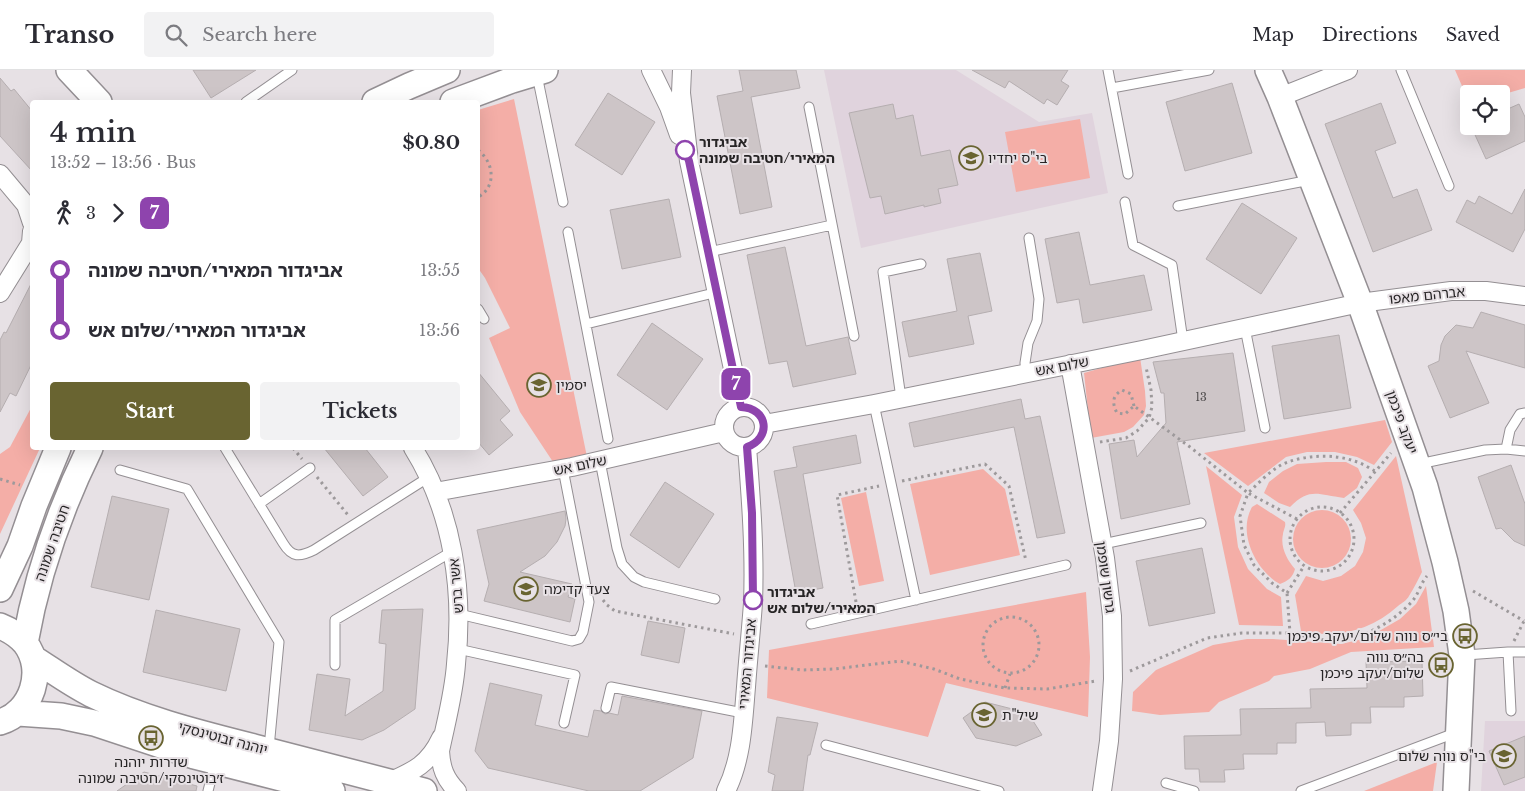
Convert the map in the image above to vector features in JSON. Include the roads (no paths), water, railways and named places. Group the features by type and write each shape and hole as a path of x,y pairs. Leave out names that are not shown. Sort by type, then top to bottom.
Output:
{"street":[{"path":"69,70 97,100"},
{"path":"379,100 447,70"},
{"path":"651,70 669,107 689,161"},
{"path":"682,70 681,93 689,161 741,407"},
{"name":"יעקב פיכמן","path":"1268,70 1360,304 1425,487 1446,567 1456,611 1462,655 1456,791"},
{"path":"1280,97 1348,70"},
{"path":"458,100 540,71"},
{"path":"0,174 26,205 30,217"},
{"path":"0,293 30,246"},
{"name":"אברהם מאפו","path":"1360,304 1451,291 1486,291 1525,296"},
{"name":"שלום אש","path":"764,424 874,404 1360,304"},
{"name":"גרשון שופמן","path":"1070,364 1102,544 1112,616 1113,679 1109,741 1102,791"},
{"path":"741,407 751,408 756,411 764,424 760,439 757,443 747,447 741,447 730,442 726,437 723,426 731,411 741,407"},
{"name":"שלום אש","path":"432,484 563,469 724,432"},
{"name":"אביגדור המאירי","path":"739,791 738,762 753,603 752,513 747,447"},
{"name":"חטיבה שמונה","path":"0,589 20,546 57,450"},
{"name":"חטיבה שמונה","path":"6,723 28,701 34,687 35,672 29,650 36,590 61,516 89,450"},
{"name":"אשר ברש","path":"414,450 432,484 453,552 460,614 458,649 440,751 444,775 457,791"},
{"name":"יוהנה זבוטינסקי","path":"0,626 12,632 29,650 64,679 90,694 116,705 200,733 424,791"},
{"name":"יוהנה זבוטינסקי","path":"6,723 61,716 94,723 216,761 332,791"},
{"name":"אשר ברש","path":"389,782 412,772 424,764 436,748 444,731"},
{"name":"אביגדור המאירי","path":"726,791 738,762"}],"lane":[{"path":"249,100 292,70"},
{"path":"1108,70 1128,174"},
{"path":"1112,88 1208,70"},
{"path":"1401,70 1449,186"},
{"path":"540,71 564,202"},
{"path":"809,107 854,336"},
{"path":"1178,206 1312,180"},
{"path":"1125,202 1133,245 1172,264 1183,341"},
{"path":"709,252 832,225"},
{"path":"568,232 608,439"},
{"path":"1026,373 1025,363 1028,343 1037,321 1039,299 1029,238"},
{"path":"902,398 883,272 921,264"},
{"path":"586,324 718,292"},
{"path":"480,313 484,319"},
{"path":"1245,328 1265,428"},
{"path":"874,404 916,600"},
{"path":"1506,449 1510,430 1520,414 1525,413"},
{"path":"1417,465 1485,450 1506,449 1525,451"},
{"path":"226,450 286,548 295,555 304,555 314,550 355,524 432,484"},
{"path":"600,461 617,548 626,570 644,582 715,599"},
{"path":"259,504 310,468"},
{"path":"460,614 572,641 579,639 583,632 588,602 563,469"},
{"path":"120,470 187,488 279,642 268,751"},
{"path":"1102,544 1201,523"},
{"path":"335,665 335,620 453,552"},
{"path":"811,624 1066,565"},
{"path":"458,649 575,675 564,723"},
{"path":"1508,652 1511,710"},
{"path":"1462,655 1525,652"},
{"path":"606,708 611,688 743,713"},
{"path":"1301,791 1459,732"},
{"path":"826,744 1000,791"},
{"path":"208,791 216,761"},
{"path":"1166,783 1194,791"}],"place":[{"name":"אביגדור המאירי/חטיבה שמונה","path":"685,150"},
{"name":"בי\"ס יחדיו","path":"971,158"},
{"name":"יסמין","path":"539,385"},
{"name":"צעד קדימה","path":"526,589"},
{"name":"אביגדור המאירי/שלום אש","path":"753,600"},
{"name":"בי״ס נווה שלום/יעקב פיכמן","path":"1465,636"},
{"name":"בה״ס נווה שלום/יעקב פיכמן","path":"1441,665"},
{"name":"שיל\"ת","path":"984,715"},
{"name":"שדרות יוהנה ז׳בוטינסקי/חטיבה שמונה","path":"151,738"},
{"name":"בי\"ס נווה שלום","path":"1504,756"}]}
